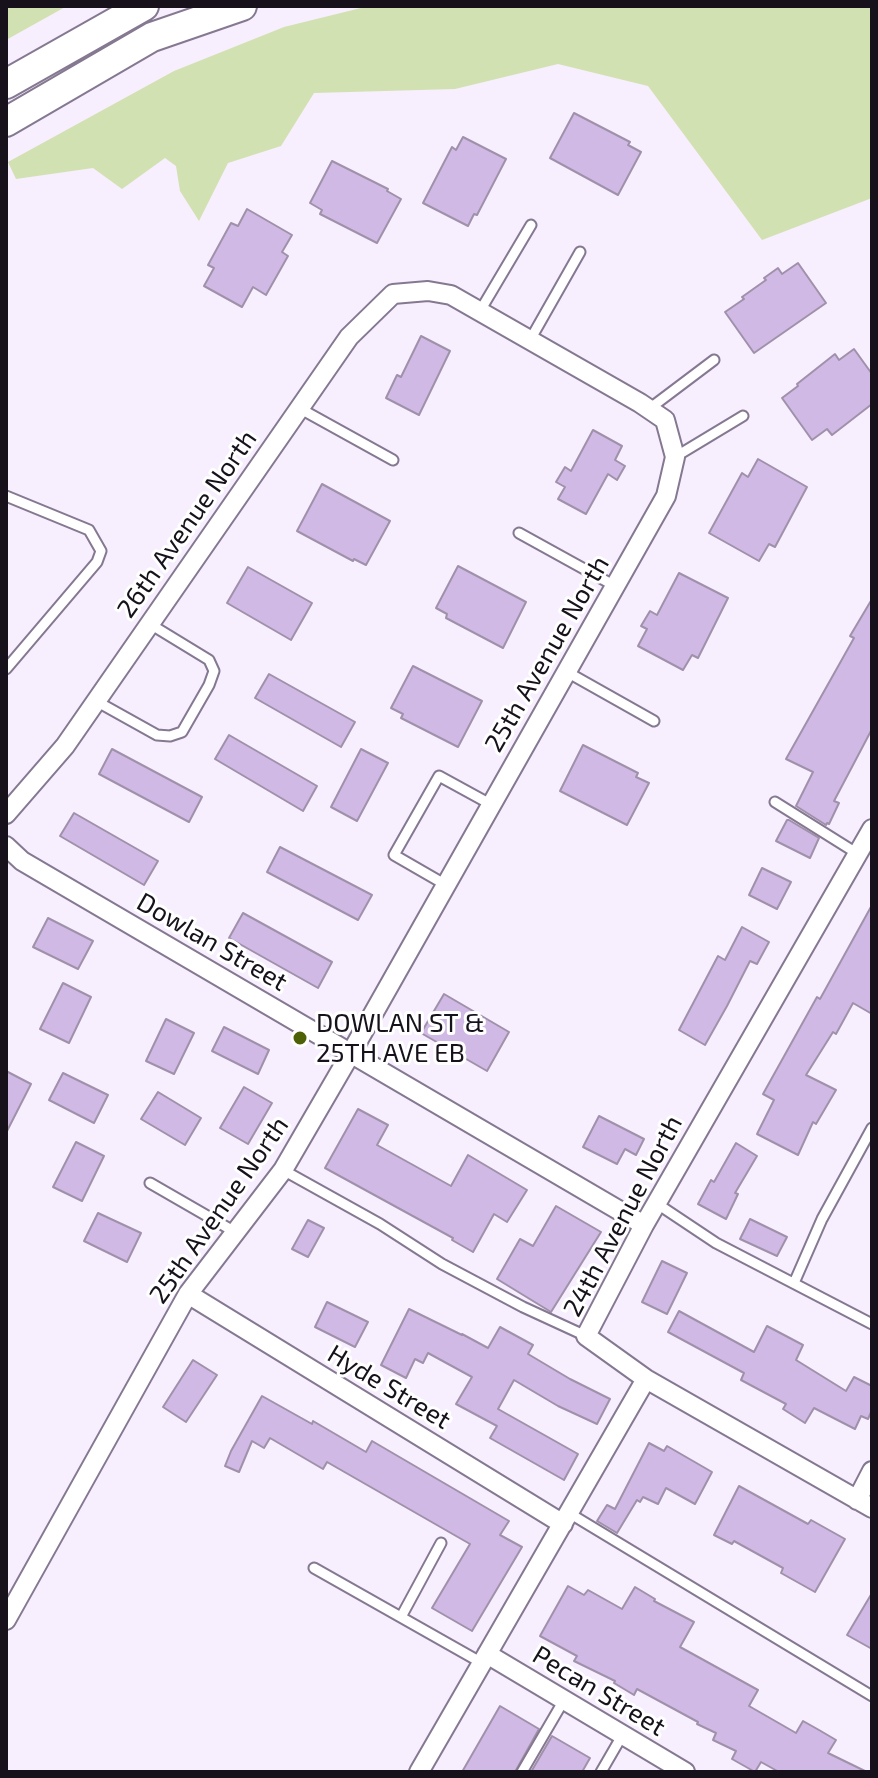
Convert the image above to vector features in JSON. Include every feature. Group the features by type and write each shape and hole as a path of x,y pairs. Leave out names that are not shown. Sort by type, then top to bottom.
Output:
{"main road":[{"path":"6,84 144,6"},
{"path":"6,122 152,37 242,6"}],"street":[{"name":"26th Avenue North","path":"6,814 65,746 349,337 393,294 428,291 451,295 480,311"},
{"path":"480,311 665,420 675,457"},
{"name":"25th Avenue North","path":"6,1620 188,1294 283,1170 351,1053 666,496 675,457"},
{"name":"24th Avenue North","path":"865,1504 646,1379 586,1336 656,1203 872,829"},
{"name":"Dowlan Street","path":"6,846 22,861 644,1225"},
{"name":"Hyde Street","path":"188,1294 566,1519"},
{"path":"419,1772 646,1379"},
{"path":"865,1504 872,1471"},
{"name":"Pecan Street","path":"484,1659 564,1700 685,1772"}],"lane":[{"path":"480,311 531,225"},
{"path":"530,340 580,252"},
{"path":"649,409 714,360"},
{"path":"299,408 393,460"},
{"path":"675,457 743,416"},
{"path":"6,496 89,530 101,551 97,562 6,669"},
{"path":"519,533 615,586"},
{"path":"96,701 157,735 170,736 182,732 214,671 209,660 150,624"},
{"path":"567,672 654,721"},
{"path":"446,885 394,855 439,776 492,805"},
{"path":"775,802 858,854"},
{"path":"794,1283 822,1219 872,1128"},
{"path":"283,1170 380,1224 442,1264 586,1336"},
{"path":"150,1183 235,1232"},
{"path":"656,1203 716,1243 872,1324"},
{"path":"566,1519 872,1696"},
{"path":"401,1617 441,1543"},
{"path":"314,1568 484,1659"},
{"path":"522,1772 564,1700"},
{"path":"601,1772 623,1734"}],"green space":[{"path":"6,6 67,6 6,40"},
{"path":"369,6 872,6 872,198 762,240 648,86 558,64 455,89 314,93 281,146 228,163 199,221 180,191 176,166 165,158 122,189 93,168 16,179 8,162 174,71 284,27"}],"building":[{"path":"574,113 630,142 628,145 641,152 618,195 550,158"},
{"path":"463,137 506,159 477,215 474,214 468,226 423,203 452,147 456,150"},
{"path":"332,161 388,189 401,199 377,243 320,214 322,210 310,203"},
{"path":"247,209 292,235 282,252 288,256 266,295 253,287 242,307 204,286 214,268 208,265 231,223 238,226"},
{"path":"798,263 826,303 754,353 725,312 778,268 782,274"},
{"path":"421,336 450,351 419,415 386,398 397,375 401,377"},
{"path":"854,349 872,374 872,404 832,435 827,429 812,440 782,398 835,354 839,360"},
{"path":"593,430 622,446 615,460 625,466 617,480 608,474 586,514 558,499 565,487 556,482 565,467 571,471"},
{"path":"758,459 807,487 775,547 769,544 759,561 709,533 742,473 748,477"},
{"path":"322,484 390,521 366,565 297,531"},
{"path":"458,566 526,602 503,648 446,618 447,614 436,608"},
{"path":"248,567 312,603 291,640 227,603"},
{"path":"679,573 728,598 698,658 692,655 683,670 638,646 647,629 641,626 650,611 657,615"},
{"path":"872,599 872,729 834,801 839,803 826,825 796,806 813,772 786,759 854,638 850,636"},
{"path":"413,666 482,701 458,747 401,718 403,714 391,708"},
{"path":"269,674 355,722 341,747 255,698"},
{"path":"229,735 317,786 303,811 215,759"},
{"path":"583,745 638,773 636,777 649,783 627,825 560,791"},
{"path":"112,749 202,797 189,822 99,774"},
{"path":"361,749 388,763 357,821 331,807"},
{"path":"74,813 158,861 144,885 60,836"},
{"path":"787,820 819,838 810,858 776,841"},
{"path":"280,847 372,895 358,920 267,872"},
{"path":"762,868 791,882 777,909 749,895"},
{"path":"872,905 872,1014 853,1003 836,1034 833,1032 806,1075 836,1090 816,1124 813,1122 798,1155 757,1134 774,1100 763,1094"},
{"path":"243,913 332,962 318,988 229,938"},
{"path":"48,918 93,941 78,969 33,947"},
{"path":"742,927 769,942 757,964 750,961 705,1045 679,1030 718,956 725,960"},
{"path":"63,983 91,997 69,1043 40,1029"},
{"path":"444,994 509,1032 487,1071 421,1033"},
{"path":"166,1019 194,1033 174,1074 146,1061"},
{"path":"224,1027 269,1050 258,1074 212,1051"},
{"path":"6,1071 31,1084 6,1133"},
{"path":"63,1073 108,1095 94,1123 49,1100"},
{"path":"244,1087 272,1103 248,1144 220,1128"},
{"path":"158,1092 201,1118 185,1145 141,1119"},
{"path":"358,1109 388,1125 377,1145 451,1186 468,1155 527,1190 507,1222 494,1214 473,1252 325,1168"},
{"path":"599,1116 644,1139 636,1155 625,1149 617,1164 583,1147"},
{"path":"76,1142 104,1156 82,1201 53,1187"},
{"path":"736,1143 757,1156 735,1193 738,1194 726,1219 698,1204"},
{"path":"556,1206 601,1232 551,1312 497,1279 520,1239 533,1246"},
{"path":"98,1213 141,1233 127,1262 84,1241"},
{"path":"750,1219 787,1237 777,1256 740,1239"},
{"path":"308,1220 324,1228 308,1257 292,1249"},
{"path":"662,1261 687,1273 667,1314 642,1302"},
{"path":"327,1302 368,1322 355,1347 315,1327"},
{"path":"409,1309 488,1348 500,1327 533,1345 528,1354 610,1399 597,1424 514,1380 498,1409 578,1454 564,1480 490,1438 497,1426 456,1404 472,1377 428,1353 423,1363 415,1359 406,1378 381,1365"},
{"path":"679,1311 754,1352 767,1326 803,1345 796,1360 846,1391 854,1377 872,1386 872,1410 868,1419 861,1416 855,1429 814,1408 805,1423 783,1409 786,1404 741,1380 744,1373 668,1332"},
{"path":"193,1360 217,1375 186,1422 163,1407"},
{"path":"262,1396 366,1452 372,1441 509,1521 500,1535 522,1547 472,1631 432,1608 470,1544 327,1462 323,1469 270,1438 264,1448 252,1441 239,1472 225,1466"},
{"path":"649,1443 664,1451 667,1446 712,1472 695,1504 666,1488 658,1504 643,1497 640,1502 637,1500 617,1533 597,1521 607,1505 615,1509"},
{"path":"739,1486 808,1524 811,1520 845,1539 815,1592 781,1573 783,1568 734,1541 732,1544 714,1535"},
{"path":"568,1586 584,1595 588,1590 622,1609 635,1587 694,1622 680,1647 758,1690 749,1706 796,1733 803,1721 836,1740 828,1753 867,1772 779,1772 761,1762 755,1772 732,1759 736,1751 713,1740 716,1733 637,1689 634,1695 615,1681 574,1661 577,1656 540,1636"},
{"path":"872,1593 872,1649 847,1635"},
{"path":"500,1706 539,1729 515,1772 462,1772"},
{"path":"552,1736 590,1758 582,1772 531,1772"}],"place":[{"name":"DOWLAN ST & 25TH AVE EB","path":"300,1038"}]}
